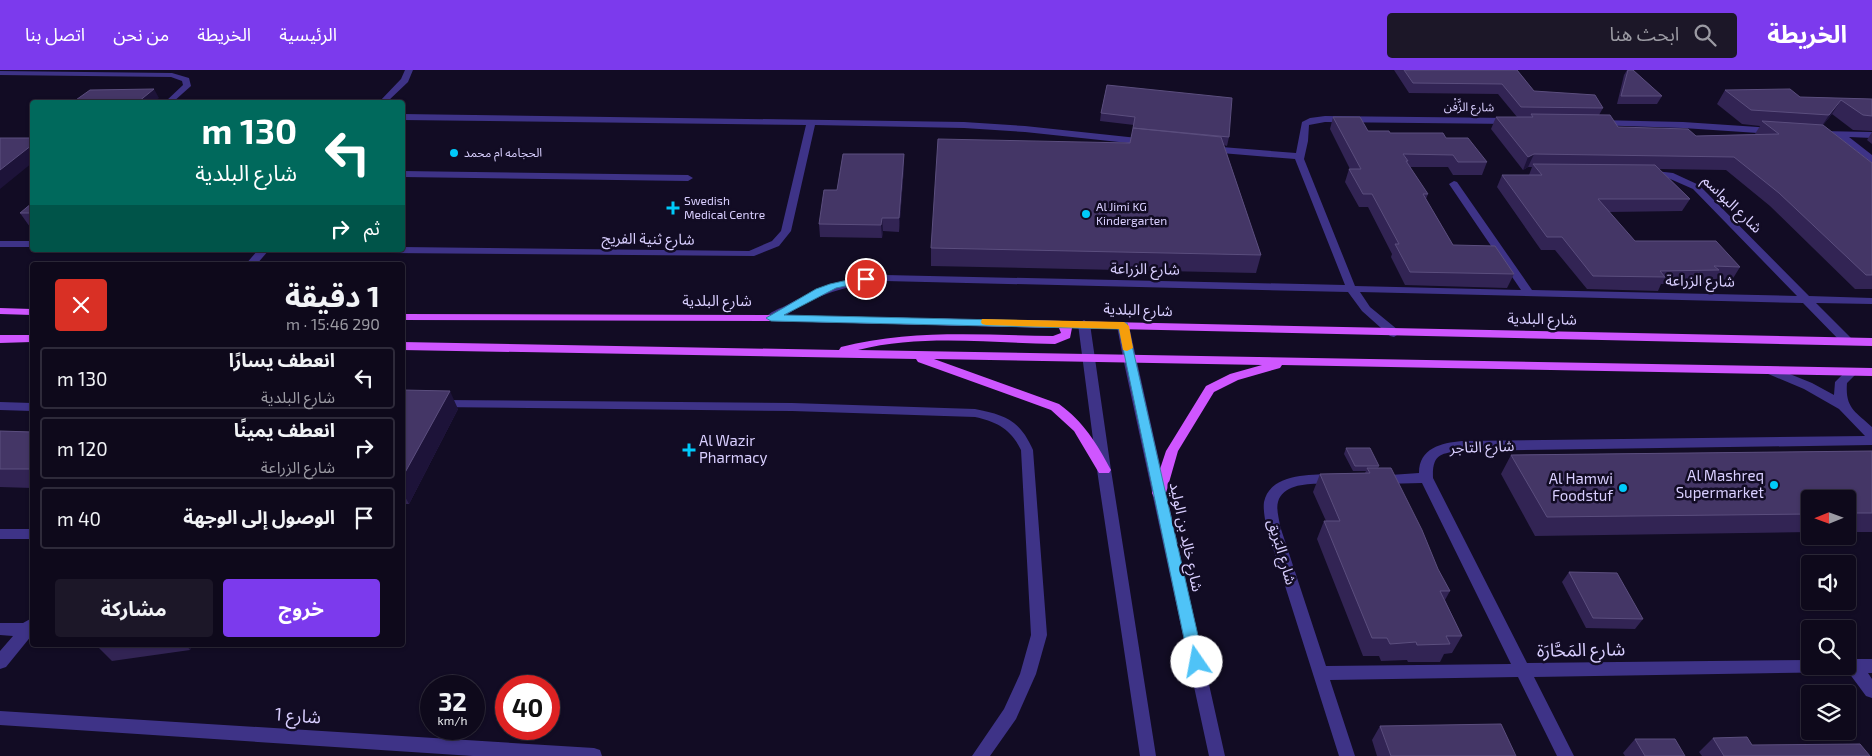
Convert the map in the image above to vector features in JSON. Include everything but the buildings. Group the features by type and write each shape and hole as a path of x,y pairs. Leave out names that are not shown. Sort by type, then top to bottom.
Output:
{"main road":[{"path":"0,311 30,312"},
{"name":"شارع البلدية","path":"405,317 771,318 1872,342"},
{"path":"833,354 872,343 901,339 1055,340 1066,335 1067,330 1065,326 1058,323"},
{"path":"0,339 30,339"},
{"path":"405,346 1872,372"},
{"path":"913,356 1055,407 1072,419 1087,436 1104,470"},
{"path":"1159,493 1172,451 1202,399 1210,389 1234,377 1289,361"}],"street":[{"path":"385,100 405,80 409,70"},
{"path":"0,73 127,72 172,75 186,80 187,86 171,100"},
{"path":"405,117 811,122 1000,127 1154,143"},
{"name":"شارع الزَّفْن","path":"1299,156 1304,141 1305,124 1318,119 1522,122"},
{"name":"شارع ثنية الفريج","path":"405,250 750,254 768,249 780,240 786,231 811,122"},
{"path":"1590,123 1674,125 1779,131"},
{"path":"1807,133 1872,135"},
{"path":"1840,135 1872,160"},
{"path":"1201,148 1254,154 1299,156 1351,288 1366,309 1394,332"},
{"name":"شارع البواسم","path":"1632,172 1670,175 1696,187 1847,341"},
{"path":"405,174 688,178"},
{"path":"1454,184 1528,292"},
{"path":"0,244 30,244"},
{"path":"253,262 262,252"},
{"name":"شارع الزراعة","path":"771,318 807,297 833,286 875,279 1351,288 1872,301"},
{"path":"1084,324 1104,470 1148,756"},
{"name":"شارع خالِد بن الوليد","path":"1124,326 1129,358 1217,756"},
{"path":"1770,370 1808,386 1843,406 1872,436"},
{"path":"1843,406 1840,397 1841,382 1852,372"},
{"path":"422,404 792,407 975,412 994,416 1010,424 1022,436 1027,450 1039,635 1028,674 1010,714 980,756"},
{"path":"0,406 30,407"},
{"name":"شارع التاجر","path":"1426,478 1425,464 1431,454 1447,447 1872,440"},
{"path":"1367,479 1426,478 1566,756"},
{"name":"شارع البَريق","path":"1347,479 1308,480 1293,483 1281,489 1272,499 1271,511 1273,526 1348,756"},
{"path":"0,534 30,534"},
{"path":"0,629 30,627"},
{"path":"0,662 30,627"},
{"name":"شارع المَحَّارَة","path":"1856,666 1872,666"},
{"name":"شارع المَحَّارَة","path":"1320,674 1801,667"},
{"path":"1856,674 1872,691"},
{"name":"شارع 1","path":"0,718 594,756"}],"slow traffic":[{"path":"986,322 1124,326 1127,348"}],"place":[{"name":"الحجامه ام محمد","path":"454,153"},
{"name":"Swedish Medical Centre","path":"673,208"},
{"name":"Al Jimi KG Kindergarten","path":"1086,214"},
{"name":"Al Wazir Pharmacy","path":"689,450"},
{"name":"Al Mashreq Supermarket","path":"1774,485"},
{"name":"Al Hamwi Foodstuf","path":"1623,488"}],"route":[{"path":"866,279 819,291 771,318 1058,323 1124,326 1129,358 1197,662"}]}
